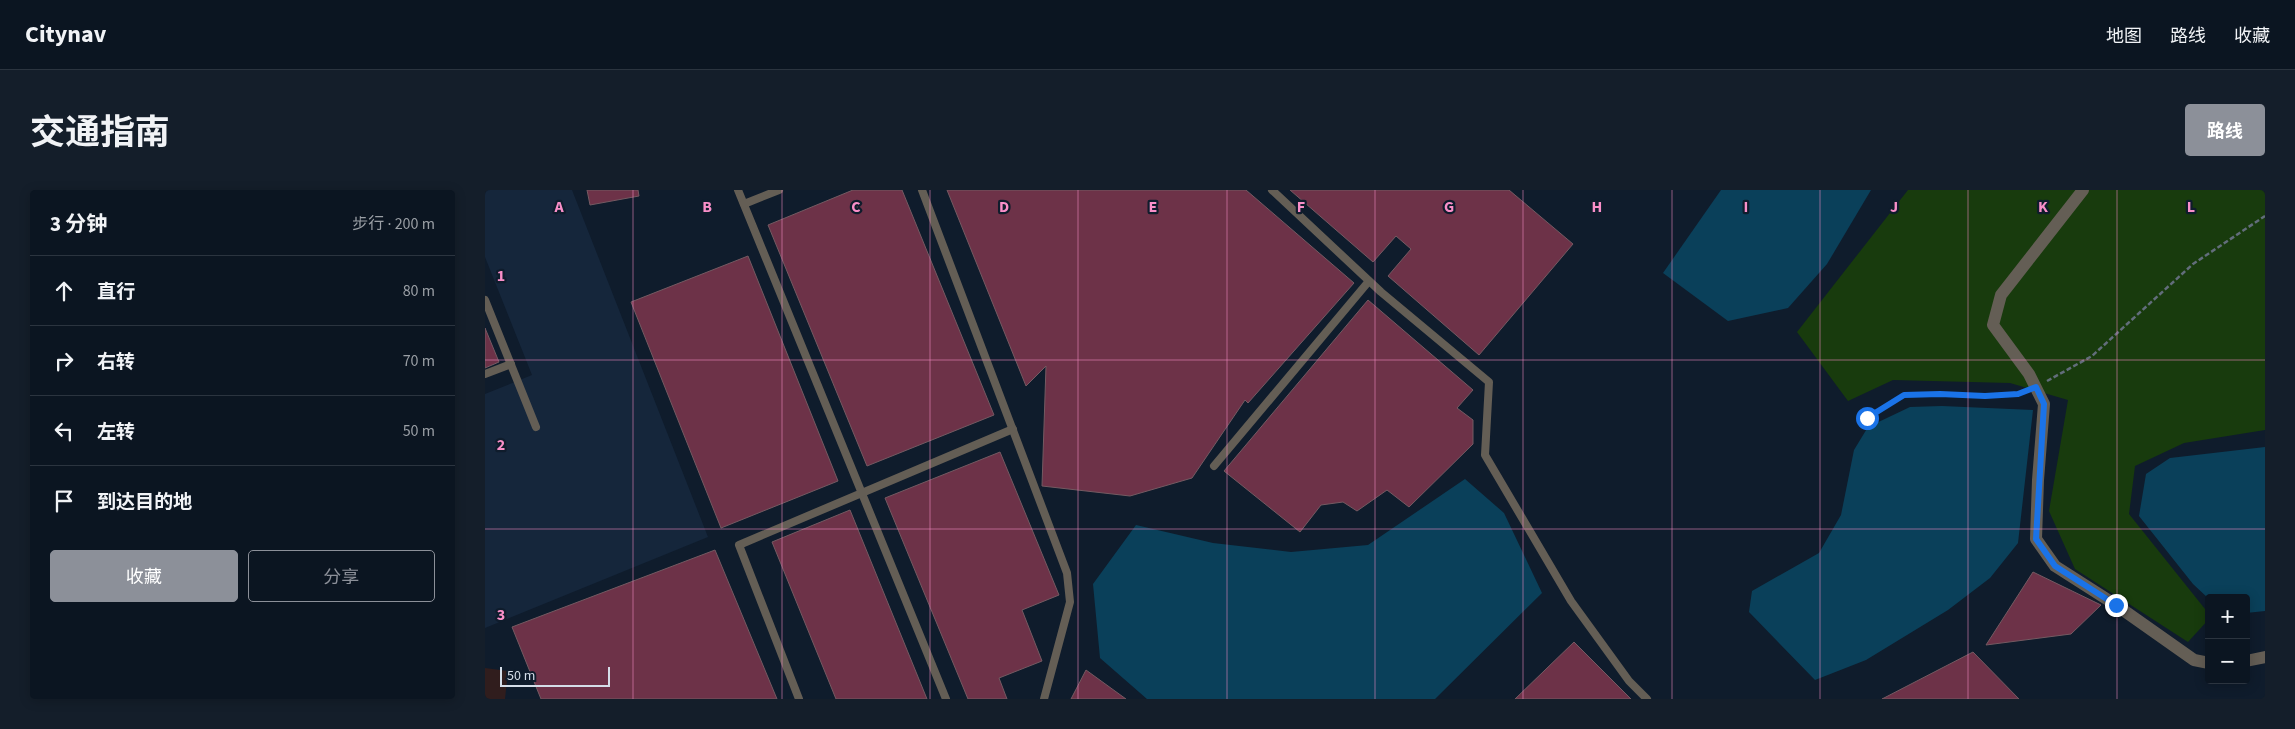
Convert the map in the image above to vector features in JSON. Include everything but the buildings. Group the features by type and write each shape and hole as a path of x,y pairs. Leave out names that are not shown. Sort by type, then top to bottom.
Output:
{"street":[{"path":"2083,190 2001,296 1993,325 2029,374 2044,404 2036,539 2055,566 2116,605 2194,660 2205,662"},
{"path":"2250,660 2265,657"}],"lane":[{"path":"738,190 946,699"},
{"path":"744,204 779,190"},
{"path":"922,190 1067,573 1069,602 1044,699"},
{"path":"1272,190 1369,280 1489,382 1485,455 1571,601 1629,681 1647,699"},
{"path":"1214,466 1369,280"},
{"path":"485,300 536,427"},
{"path":"485,374 511,364"},
{"path":"799,699 739,545 1013,429"}],"path":[{"path":"1867,418 1904,395 1985,396 2018,394 2036,387 2092,356 2193,264 2265,216"}],"shaded area":[{"path":"485,190 572,190 708,537 485,628 485,394 532,375 485,257"},
{"path":"1721,190 1871,190 1827,264 1788,308 1728,321 1663,273"},
{"path":"1942,406 2033,410 2018,543 1990,578 1948,610 1866,660 1815,680 1749,612 1752,591 1819,553 1841,515 1854,450 1868,427 1910,407"},
{"path":"2265,447 2265,611 2250,613 2250,594 2205,595 2193,584 2139,516 2146,474 2170,458"},
{"path":"1465,479 1504,513 1542,593 1435,699 1147,699 1100,658 1093,584 1136,525 1213,543 1291,552 1368,545"},
{"path":"485,668 508,671 505,699 485,699"}],"green space":[{"path":"1908,190 2265,190 2265,430 2184,443 2135,466 2129,514 2205,609 2205,623 2188,642 2075,569 2049,511 2068,400 2010,383 1893,380 1848,401 1797,332"}],"route":[{"path":"1867,418 1904,395 1985,396 2018,394 2036,387 2044,404 2036,539 2055,566 2116,605"}]}
